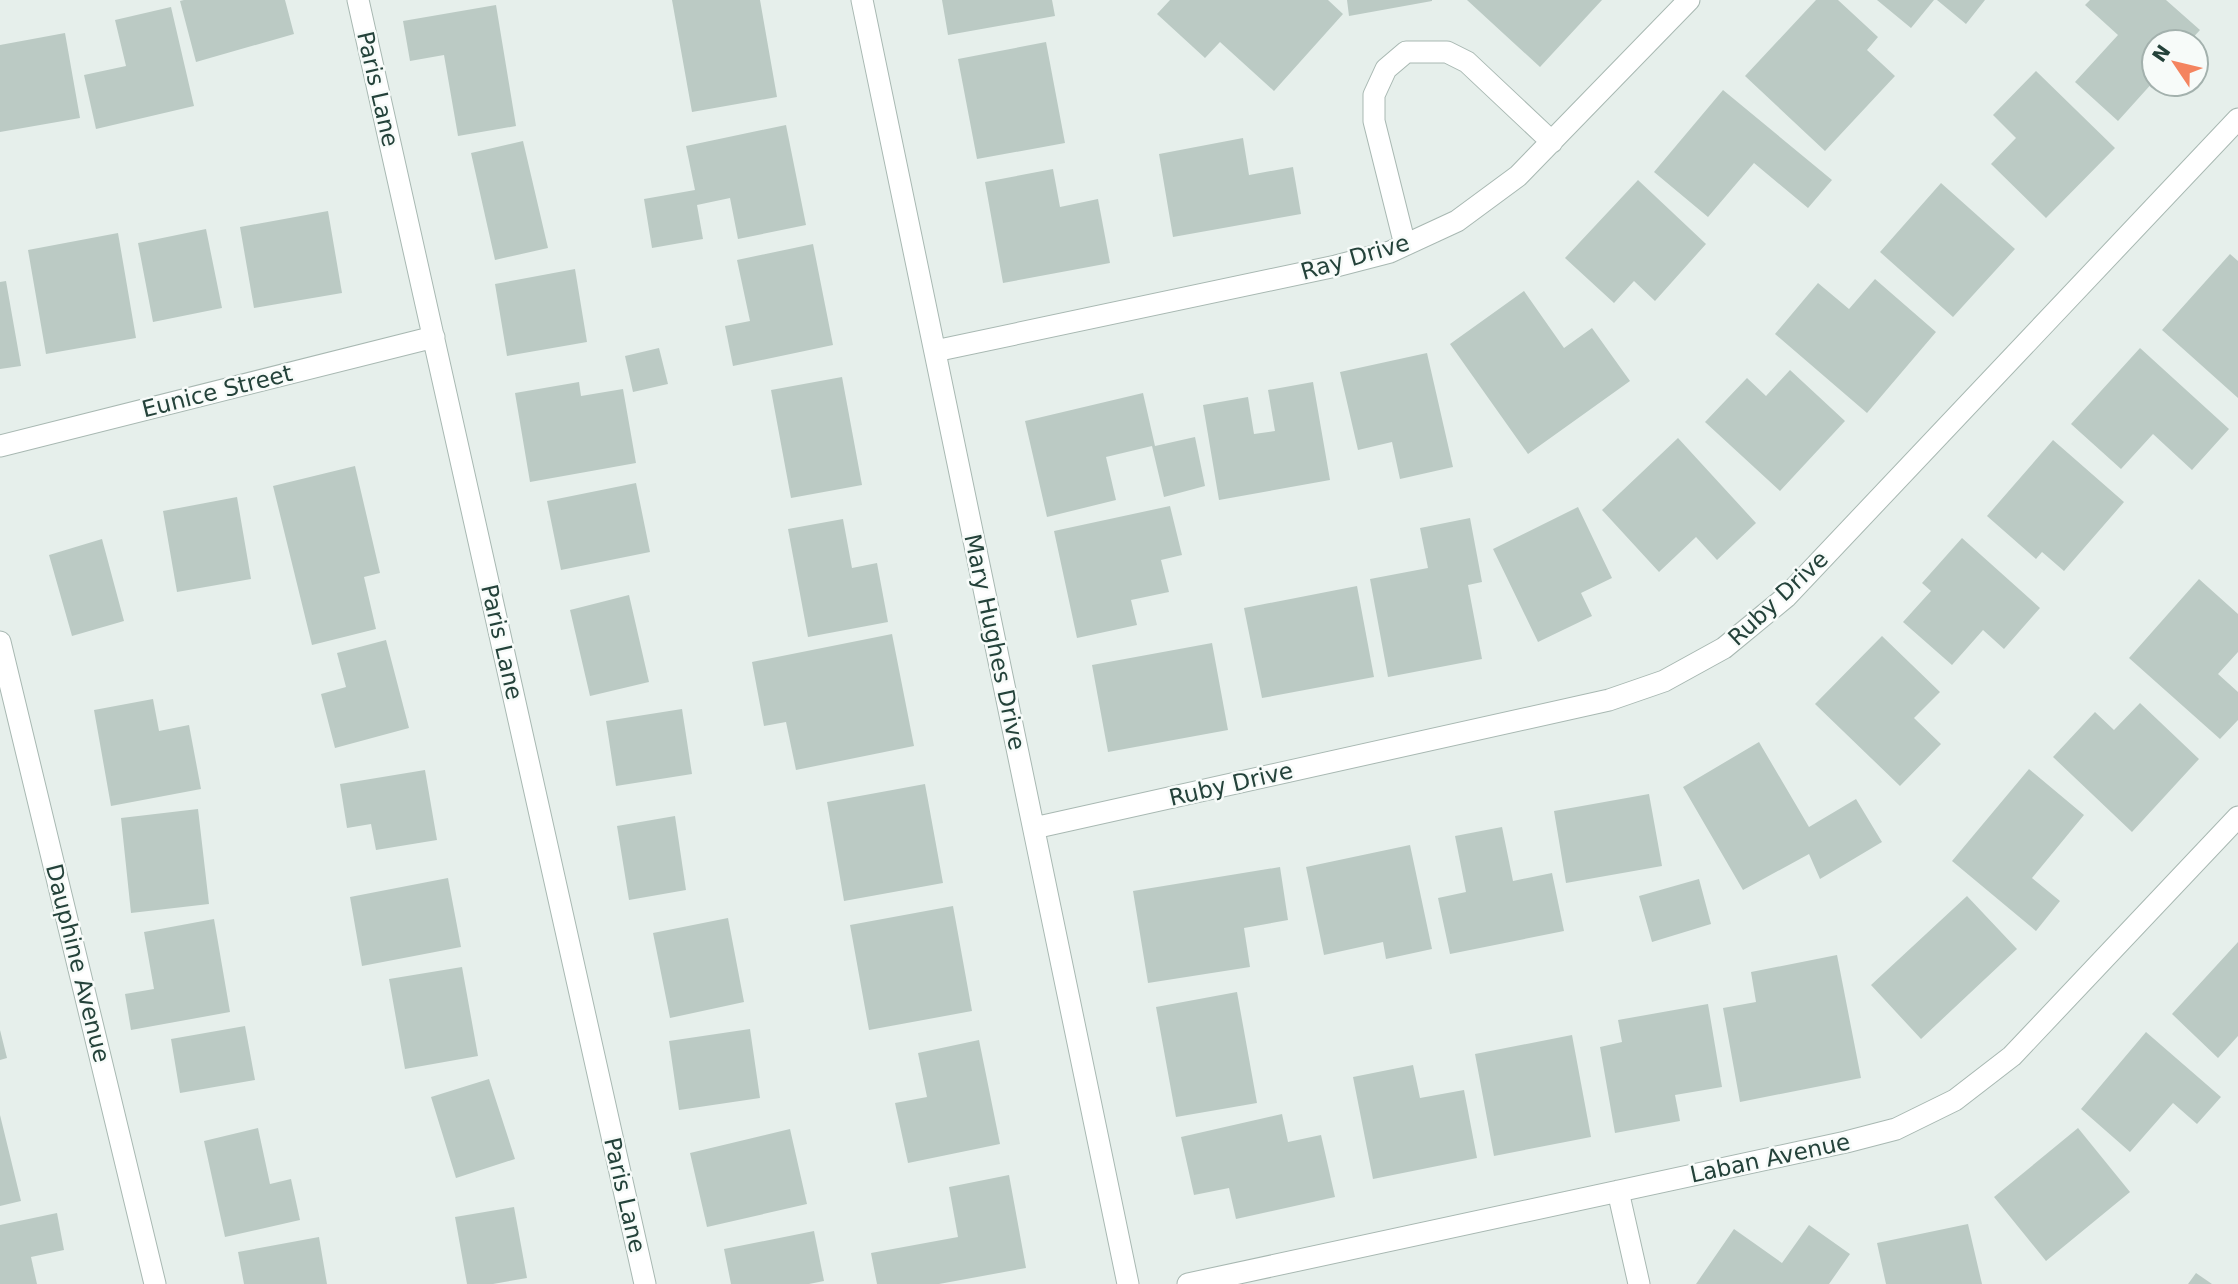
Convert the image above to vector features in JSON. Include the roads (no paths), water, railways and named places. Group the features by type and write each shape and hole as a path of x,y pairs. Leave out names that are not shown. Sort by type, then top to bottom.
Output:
{"street":[{"name":"Paris Lane","path":"358,0 645,1284"},
{"name":"Mary Hughes Drive","path":"862,0 1128,1284"},
{"name":"Ray Drive","path":"935,351 1336,267 1390,252 1457,221 1518,176 1689,0"},
{"path":"1405,245 1374,121 1374,95 1386,69 1406,52 1447,52 1467,62 1552,142"},
{"name":"Ruby Drive","path":"1034,828 1609,700 1664,681 1724,648 1786,597 2238,119"},
{"name":"Eunice Street","path":"0,446 434,337"},
{"name":"Dauphine Avenue","path":"0,642 155,1284"},
{"name":"Laban Avenue","path":"1188,1284 1895,1129 1955,1100 2012,1056 2238,817"},
{"path":"1618,1191 1639,1284"}]}
